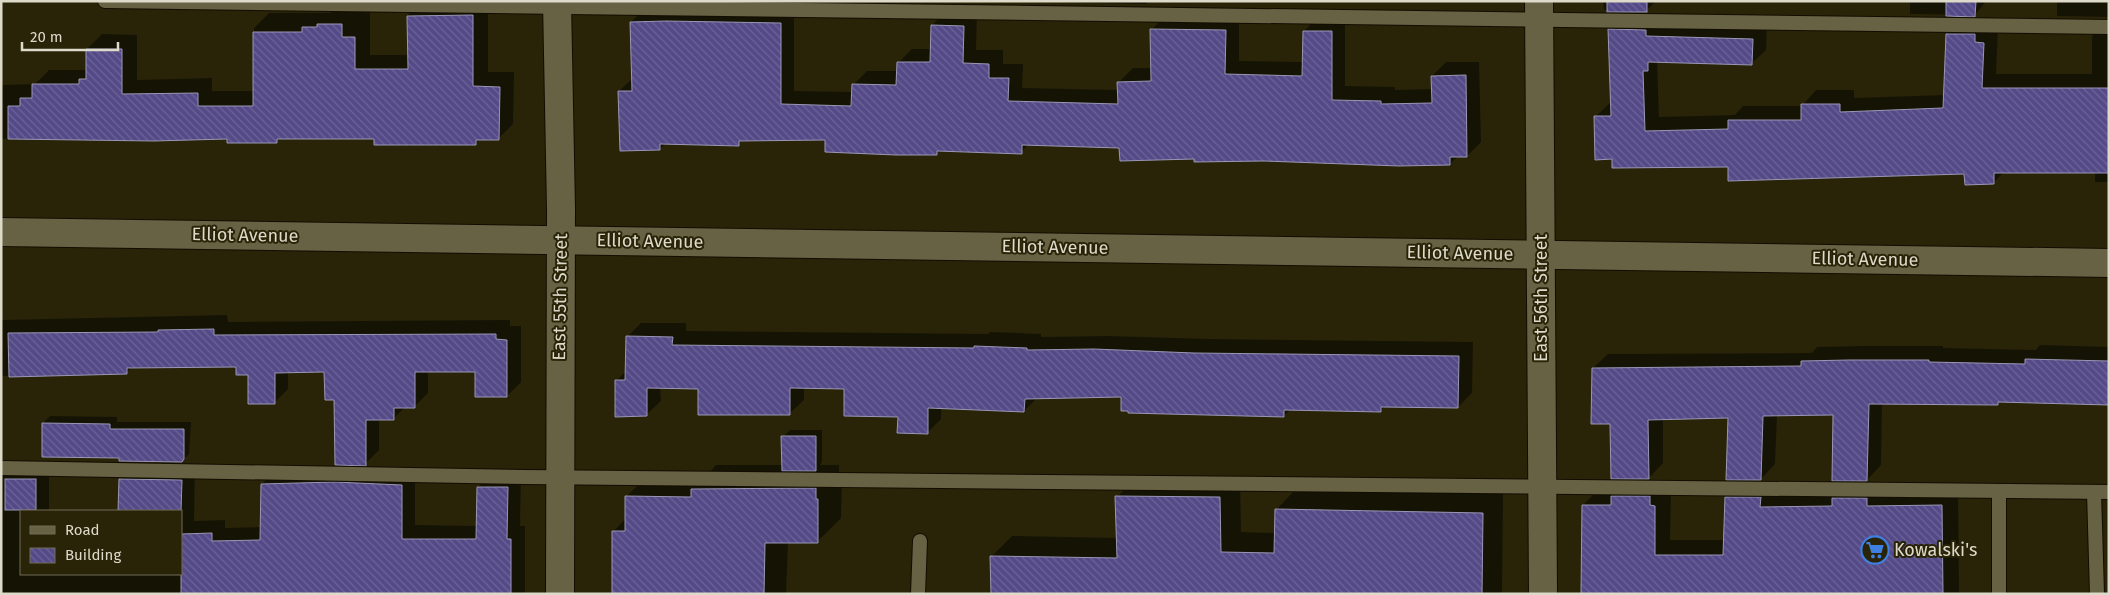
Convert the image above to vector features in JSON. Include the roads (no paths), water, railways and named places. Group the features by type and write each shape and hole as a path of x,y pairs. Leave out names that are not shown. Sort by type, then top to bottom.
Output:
{"street":[{"name":"East 55th Street","path":"557,5 561,240 560,594"},
{"name":"East 56th Street","path":"1539,10 1543,594"},
{"name":"Elliot Avenue","path":"1,232 1540,253 2109,263"}],"lane":[{"path":"105,1 594,6 1539,10 2109,27"},
{"path":"1,468 560,478 2109,492"},
{"path":"1999,491 1999,594"},
{"path":"2094,492 2097,594"},
{"path":"918,594 920,541"}],"place":[{"name":"Kowalski's","path":"1875,550"}]}
